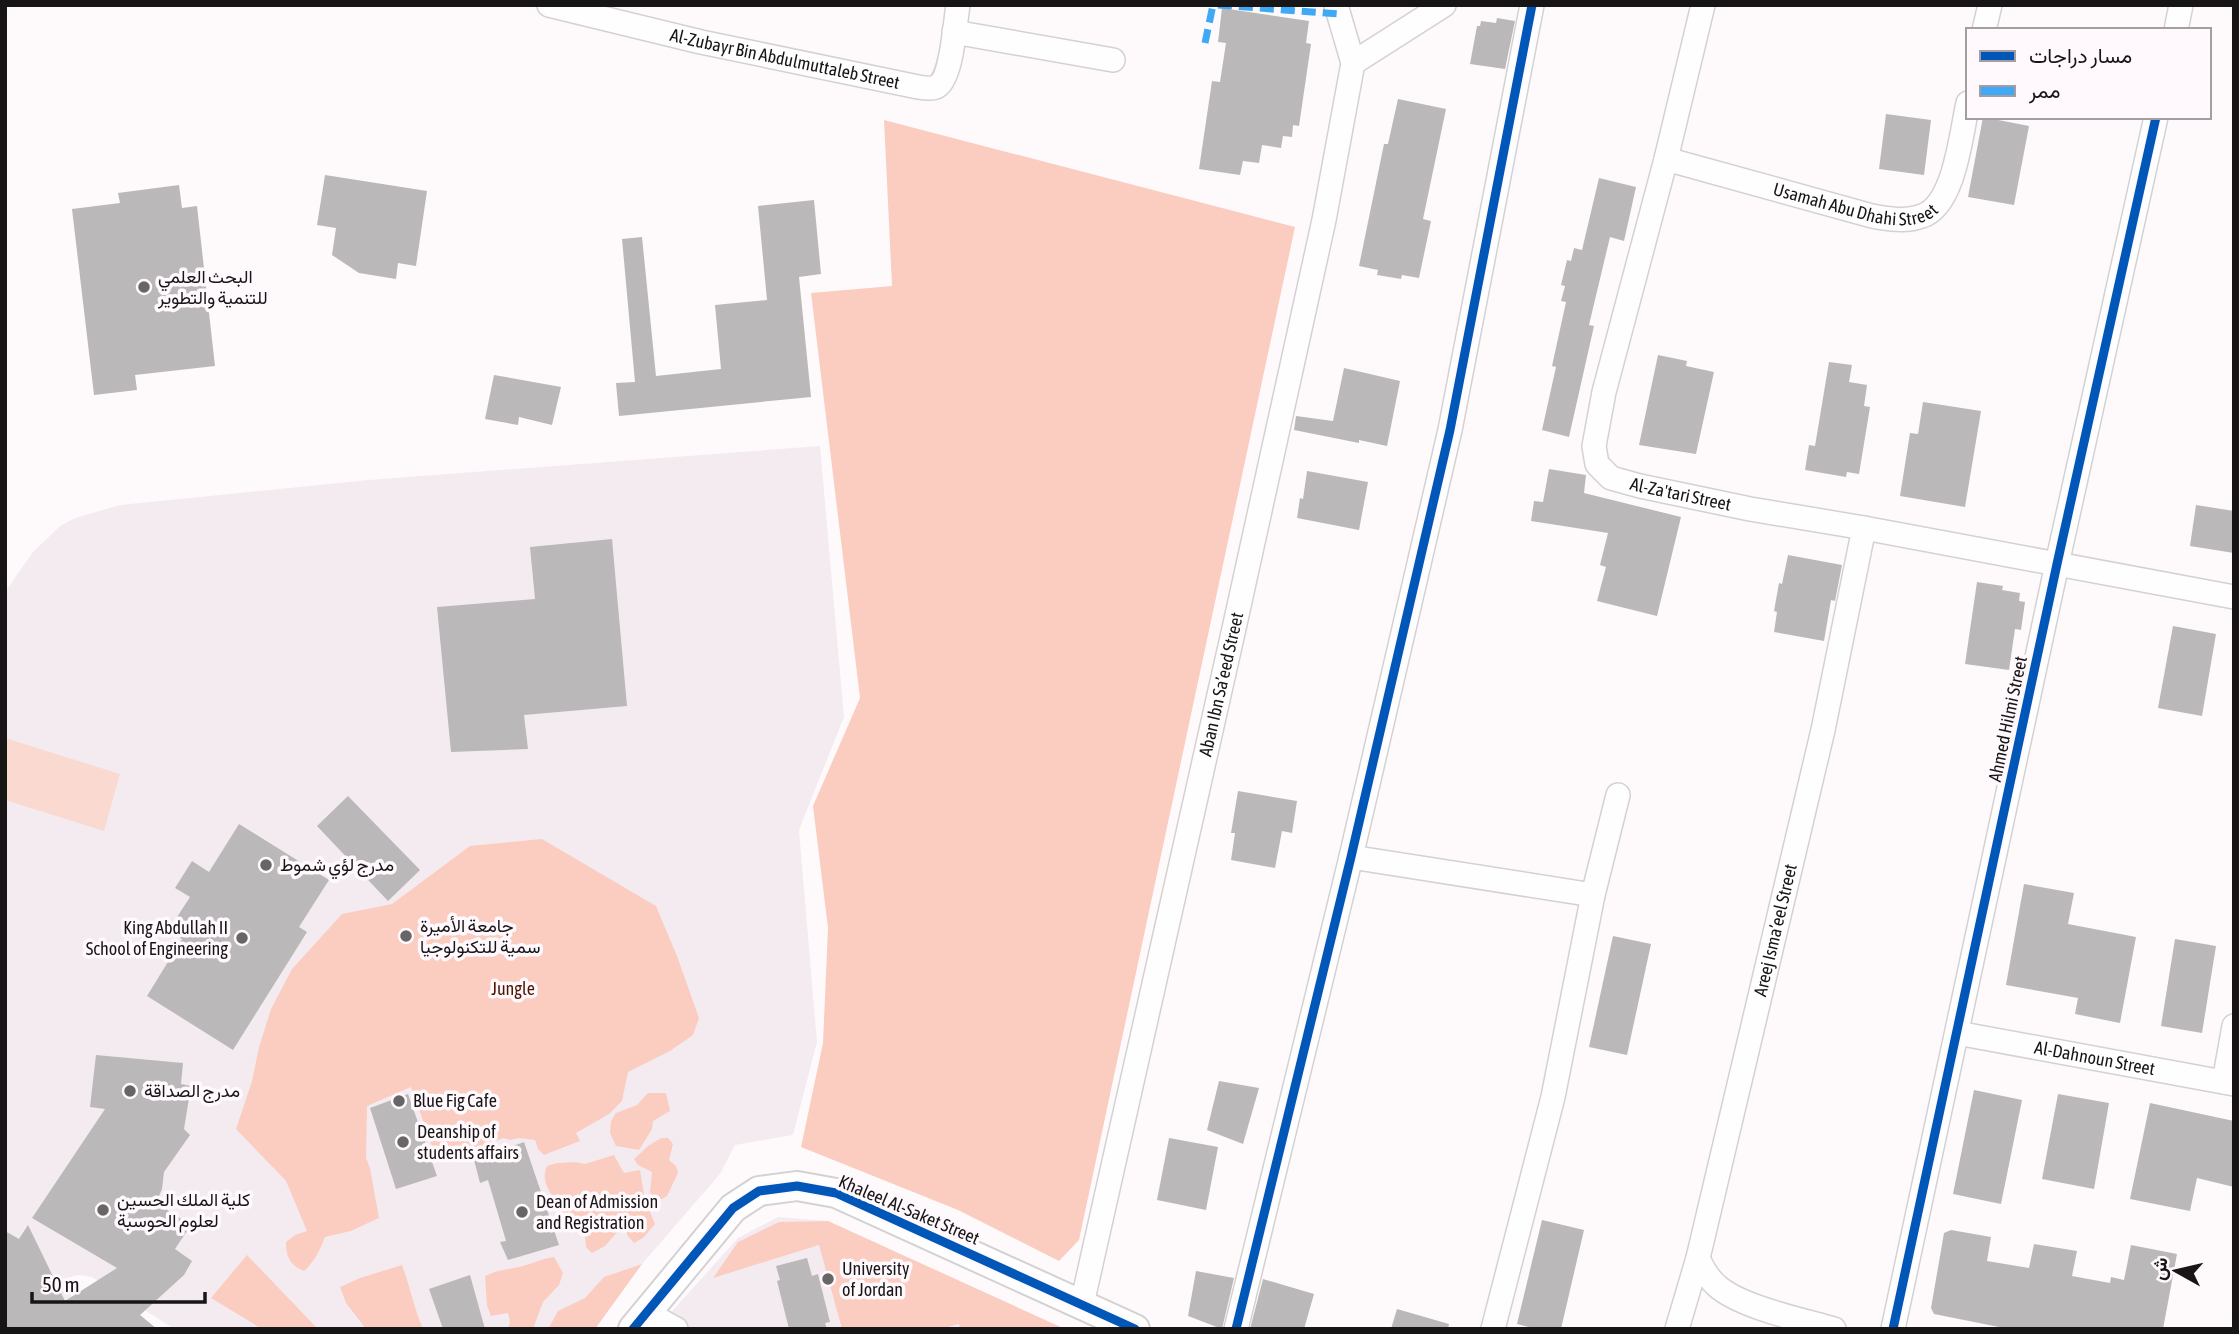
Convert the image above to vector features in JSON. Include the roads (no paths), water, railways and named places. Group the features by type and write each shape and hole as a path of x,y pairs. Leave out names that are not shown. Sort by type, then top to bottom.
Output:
{"street":[{"name":"Al-Zubayr Bin Abdulmuttaleb Street","path":"549,5 701,41 918,87 936,87 942,82 949,62 958,5"},
{"path":"1336,5 1353,64 1444,5"},
{"path":"1236,1329 1351,857 1450,429 1532,5"},
{"name":"Al-Za'tari Street","path":"1703,5 1666,159 1604,392 1594,446 1597,464 1611,478 1632,485 2234,597"},
{"path":"1984,28 1990,5"},
{"path":"2176,28 2181,5"},
{"path":"954,32 1113,60"},
{"name":"Aban Ibn Sa’eed Street","path":"1082,1304 1324,220 1353,64"},
{"name":"Usamah Abu Dhahi Street","path":"1666,159 1872,216 1912,219 1935,209 1948,188 1966,112"},
{"name":"Ahmed Hilmi Street","path":"1894,1329 2057,564 2156,119"},
{"name":"Areej Isma’eel Street","path":"1677,1329 1698,1258 1823,730 1864,528"},
{"path":"1493,1329 1553,1097 1592,895 1618,794"},
{"path":"1351,857 1592,895"},
{"path":"2229,1083 2234,1026"},
{"name":"Al-Dahnoun Street","path":"1957,1033 2229,1083"},
{"name":"Khaleel Al-Saket Street","path":"640,1321 733,1208 759,1191 797,1186 836,1193 1135,1329"},
{"path":"1698,1258 1704,1272 1716,1285 1731,1295 1834,1329"},
{"path":"640,1321 677,1329"}],"place":[{"name":"البحث العلمي للتنمية والتطوير","path":"144,287"},
{"name":"مدرج لؤي شموط","path":"266,865"},
{"name":"جامعة الأميرة سمية للتكنولوجيا","path":"406,936"},
{"name":"King Abdullah II School of Engineering","path":"242,938"},
{"name":"مدرج الصداقة","path":"130,1091"},
{"name":"Blue Fig Cafe","path":"399,1101"},
{"name":"Deanship of students affairs","path":"403,1142"},
{"name":"كلية الملك الحسين لعلوم الحوسبة","path":"103,1210"},
{"name":"Dean of Admission and Registration","path":"522,1212"},
{"name":"University of Jordan","path":"828,1279"}],"park label":[{"name":"Jungle","path":"513,989"}]}
